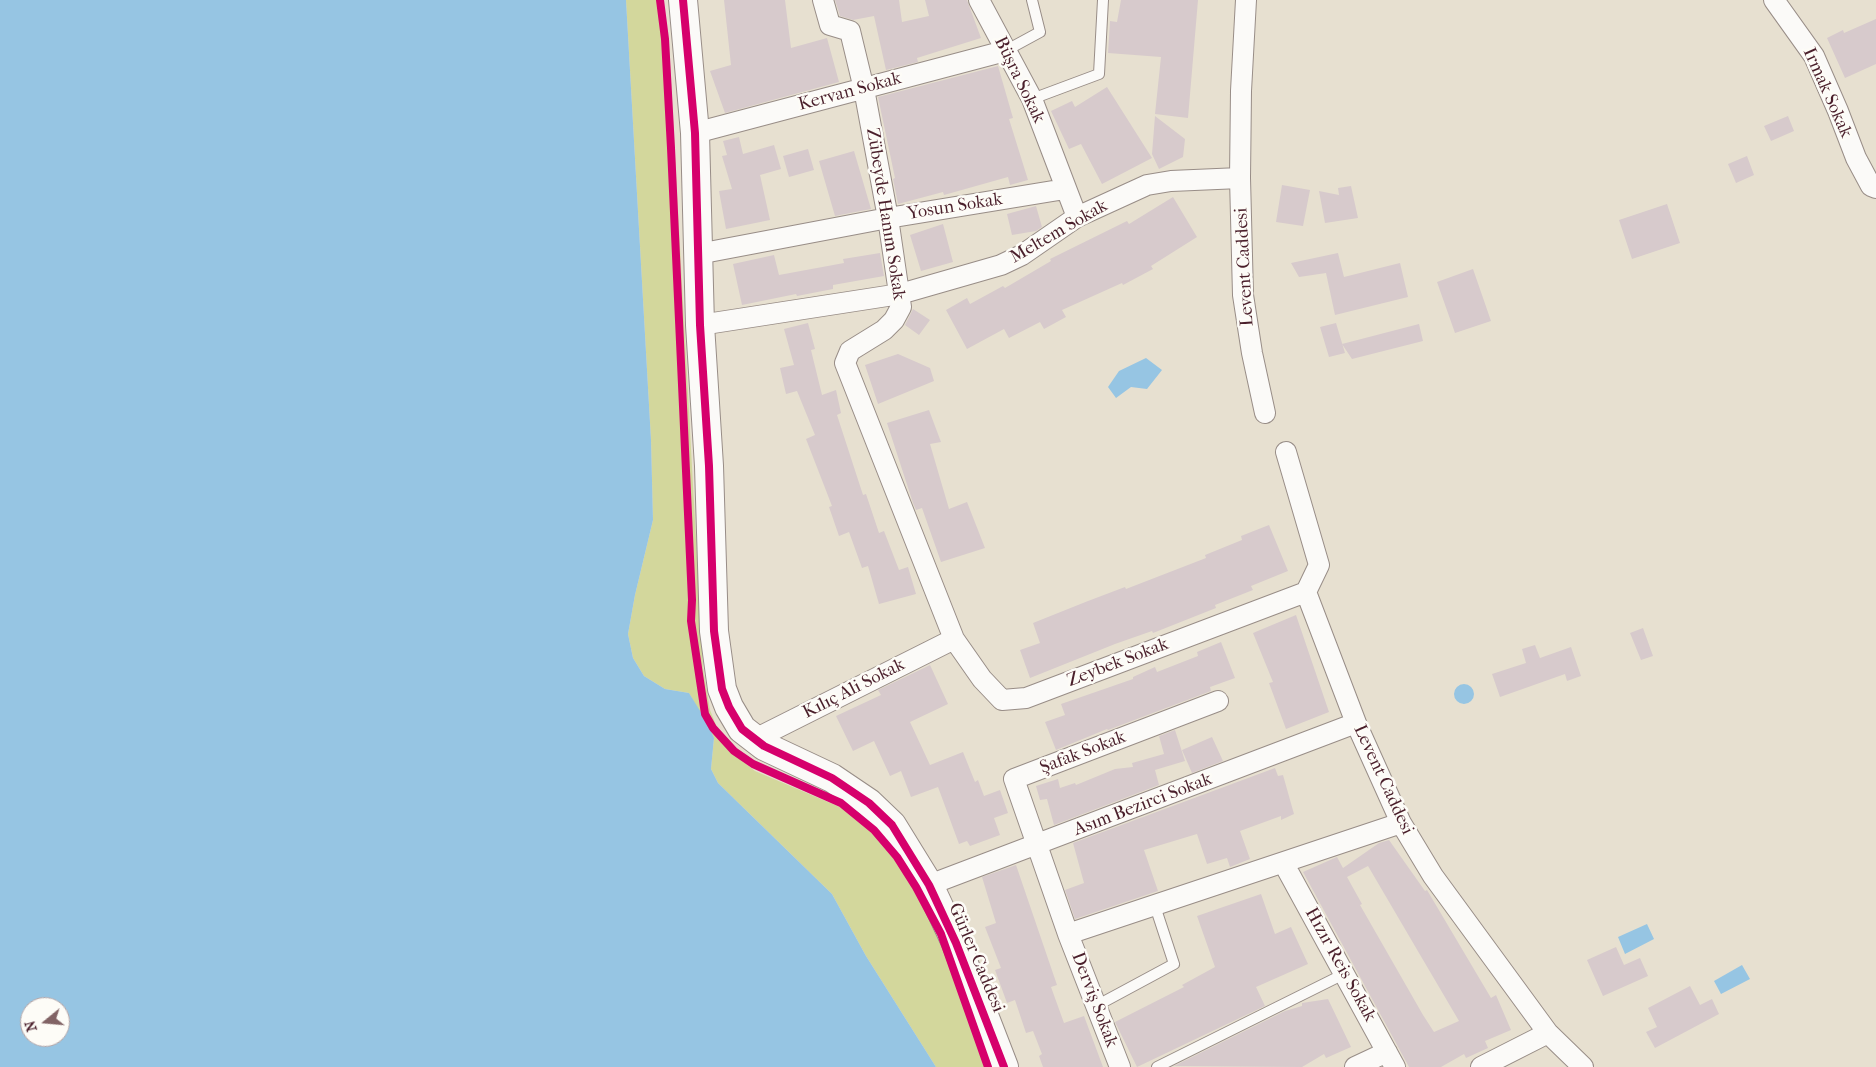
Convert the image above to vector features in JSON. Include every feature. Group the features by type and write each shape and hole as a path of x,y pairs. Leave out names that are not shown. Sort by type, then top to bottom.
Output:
{"street":[{"name":"Gürler Caddesi","path":"683,0 694,133 700,325 710,466 714,632 719,677 729,707 742,729 764,746 832,778 869,803 892,825 929,885 956,943 1004,1067"},
{"name":"Zübeyde Hanım Sokak","path":"823,0 830,25 850,31 864,89 888,218 901,306 894,320 884,330 850,350 845,363 954,639"},
{"name":"Büşra Sokak","path":"979,0 1032,99 1077,217"},
{"name":"Levent Caddesi","path":"1246,0 1241,91 1240,178 1243,294 1252,353 1265,414"},
{"name":"Irmak Sokak","path":"1774,0 1814,56 1856,158 1871,186 1876,188"},
{"name":"Kervan Sokak","path":"694,133 1005,51"},
{"name":"Meltem Sokak","path":"700,325 900,294 1001,264 1022,255 1077,217 1147,184 1240,178"},
{"name":"Yosun Sokak","path":"698,254 888,218 1065,189"},
{"path":"1286,452 1320,565 1306,592"},
{"name":"Levent Caddesi","path":"1306,592 1356,723 1401,823 1433,876 1548,1032 1583,1067"},
{"name":"Zeybek Sokak","path":"954,639 982,679 1002,700 1026,698 1306,592"},
{"name":"Kılıç Ali Sokak","path":"755,739 954,639"},
{"name":"Şafak Sokak","path":"1036,846 1014,779 1218,701"},
{"name":"Asım Bezirci Sokak","path":"929,885 1356,723"},
{"path":"1068,934 1284,864 1401,823"},
{"name":"Derviş Sokak","path":"1036,846 1120,1067"},
{"name":"Hızır Reis Sokak","path":"1284,864 1391,1059"},
{"path":"1481,1067 1548,1032"},
{"path":"1355,1067 1391,1059"}],"lane":[{"path":"1005,51 1040,32 1032,0"},
{"path":"1032,99 1099,74 1103,0"},
{"path":"1096,1006 1174,964 1155,906"},
{"path":"1157,1067 1344,974"}],"green space":[{"path":"626,0 663,0 669,45 703,668 710,710 720,735 731,752 755,771 854,813 875,830 921,889 992,1067 936,1067 866,956 832,894 718,783 711,769 714,738 689,693 665,689 644,676 633,658 628,634 635,595 653,520 651,440"}],"water":[{"path":"0,0 626,0 651,440 653,520 635,595 628,634 633,658 644,676 665,689 689,693 707,722 714,738 711,769 718,783 832,894 866,956 936,1067 0,1067"},
{"path":"1146,358 1162,370 1147,389 1131,387 1116,398 1108,387 1119,371"},
{"path":"1460,684 1468,684 1474,690 1474,698 1468,704 1460,704 1454,698 1454,690"},
{"path":"1647,924 1654,939 1625,954 1618,937"},
{"path":"1742,965 1750,979 1721,994 1714,981"}],"building":[{"path":"724,0 785,0 791,48 827,38 839,82 725,113 710,71 731,65"},
{"path":"835,0 899,0 902,22 929,16 925,0 967,0 981,38 917,58 918,62 886,70 874,16 853,20 840,16"},
{"path":"1121,0 1198,0 1188,118 1155,114 1161,57 1108,53 1110,21 1117,22"},
{"path":"1876,19 1876,64 1845,78 1827,38 1843,30 1844,33"},
{"path":"998,66 1013,118 1009,119 1028,180 1010,185 1008,177 944,195 943,192 898,204 893,179 895,178 878,97"},
{"path":"1107,87 1152,158 1102,184 1081,144 1069,149 1051,111 1072,101 1075,107"},
{"path":"1155,116 1185,139 1183,157 1159,169 1152,154"},
{"path":"1788,116 1794,131 1771,141 1764,126"},
{"path":"739,137 743,154 774,145 781,169 760,175 770,220 726,229 719,191 732,189 722,156 727,155 723,141"},
{"path":"808,149 814,170 789,177 783,156"},
{"path":"854,151 871,209 835,216 819,161"},
{"path":"1747,156 1754,175 1736,183 1728,164"},
{"path":"1282,185 1310,190 1303,226 1276,222"},
{"path":"1351,186 1358,218 1325,223 1319,191 1339,195 1338,188"},
{"path":"1173,197 1197,237 1151,266 1153,269 1123,285 1122,283 1062,310 1066,317 1044,329 1040,322 1009,338 1004,329 967,349 946,310 967,298 970,304 1003,286 1005,288 1051,261 1050,259 1127,221 1129,224"},
{"path":"1667,204 1680,243 1632,259 1619,220"},
{"path":"1036,206 1042,227 1036,231 1012,235 1007,214"},
{"path":"943,224 953,262 921,271 910,235"},
{"path":"880,253 884,276 833,285 833,289 742,305 733,264 774,255 779,275 844,263 843,259"},
{"path":"1338,253 1344,277 1400,263 1408,297 1335,315 1326,273 1299,277 1291,263"},
{"path":"1473,269 1491,321 1455,333 1437,282"},
{"path":"913,309 930,320 919,335 905,325"},
{"path":"808,323 815,349 811,350 822,395 836,390 841,413 837,415 863,495 866,494 879,533 884,531 899,570 908,567 916,594 879,604 868,566 862,568 849,532 839,536 829,507 832,506 806,439 815,435 797,391 786,394 780,368 794,365 784,329"},
{"path":"1336,323 1345,353 1329,357 1320,327"},
{"path":"1419,324 1423,341 1352,359 1342,344"},
{"path":"898,354 930,368 934,381 878,404 865,365"},
{"path":"929,410 941,442 930,444 949,509 967,502 985,548 941,562 922,508 916,510 913,503 887,423"},
{"path":"1269,525 1288,571 1251,586 1253,590 1215,605 1216,608 1153,633 1152,631 1115,644 1030,678 1020,650 1040,643 1033,623 1206,558 1205,555 1242,540 1241,536"},
{"path":"1296,615 1329,712 1286,729 1269,683 1273,682 1253,633"},
{"path":"1643,628 1653,656 1641,660 1630,633"},
{"path":"1221,642 1235,678 1210,687 1211,691 1056,750 1045,722 1065,715 1061,704 1133,679 1133,677 1155,667 1157,672 1198,656 1197,652"},
{"path":"1535,645 1540,658 1571,647 1581,676 1567,681 1565,674 1500,697 1492,674 1526,663 1522,649"},
{"path":"930,665 948,704 910,722 930,765 963,752 975,782 978,780 984,796 1000,790 1008,813 994,818 1000,835 970,846 967,841 959,844 938,787 911,797 901,771 890,776 874,741 853,751 836,716 881,695 878,690"},
{"path":"1175,730 1185,761 1155,770 1159,785 1054,825 1047,799 1040,800 1036,786 1058,779 1060,788 1075,783 1076,785 1115,769 1133,767 1132,763 1164,754 1159,736"},
{"path":"1212,737 1223,761 1192,773 1182,750"},
{"path":"1275,768 1278,776 1283,775 1294,814 1281,820 1281,816 1240,831 1250,859 1230,867 1227,858 1207,864 1197,834 1144,850 1158,891 1075,919 1065,890 1084,883 1073,843"},
{"path":"1389,840 1425,891 1427,890 1491,998 1496,995 1511,1030 1485,1041 1488,1048 1466,1058 1464,1054 1441,1067 1409,1067 1303,872 1337,857 1343,868 1379,843","holes":["1368,866 1459,1021 1434,1032 1423,1015 1360,905 1362,904 1347,877"]},
{"path":"1016,865 1057,985 1051,987 1064,1023 1084,1016 1103,1067 1043,1067 1039,1056 1042,1054 1033,1031 1026,1033 1015,1000 1007,1003 995,970 1001,968 985,927 996,923 982,877"},
{"path":"1261,894 1275,934 1291,927 1308,964 1256,987 1265,1006 1137,1067 1115,1022 1184,987 1182,985 1215,967 1197,916"},
{"path":"1616,947 1624,965 1640,958 1648,976 1603,996 1587,960"},
{"path":"1690,986 1700,1005 1712,999 1719,1014 1655,1048 1646,1032 1657,1027 1648,1008"},
{"path":"1328,999 1351,1047 1326,1058 1324,1054 1302,1067 1174,1066 1285,1011 1302,1006 1302,1003"}],"cycle path":[{"path":"660,0 665,39 671,148 692,600 691,621 705,714 713,728 734,751 753,764 841,803 874,830 897,857 916,887 941,934 988,1067"},
{"path":"683,0 695,133 700,325 709,466 714,631 722,689 729,707 742,729 764,746 832,778 869,803 892,825 929,885 956,943 1004,1067"}]}
